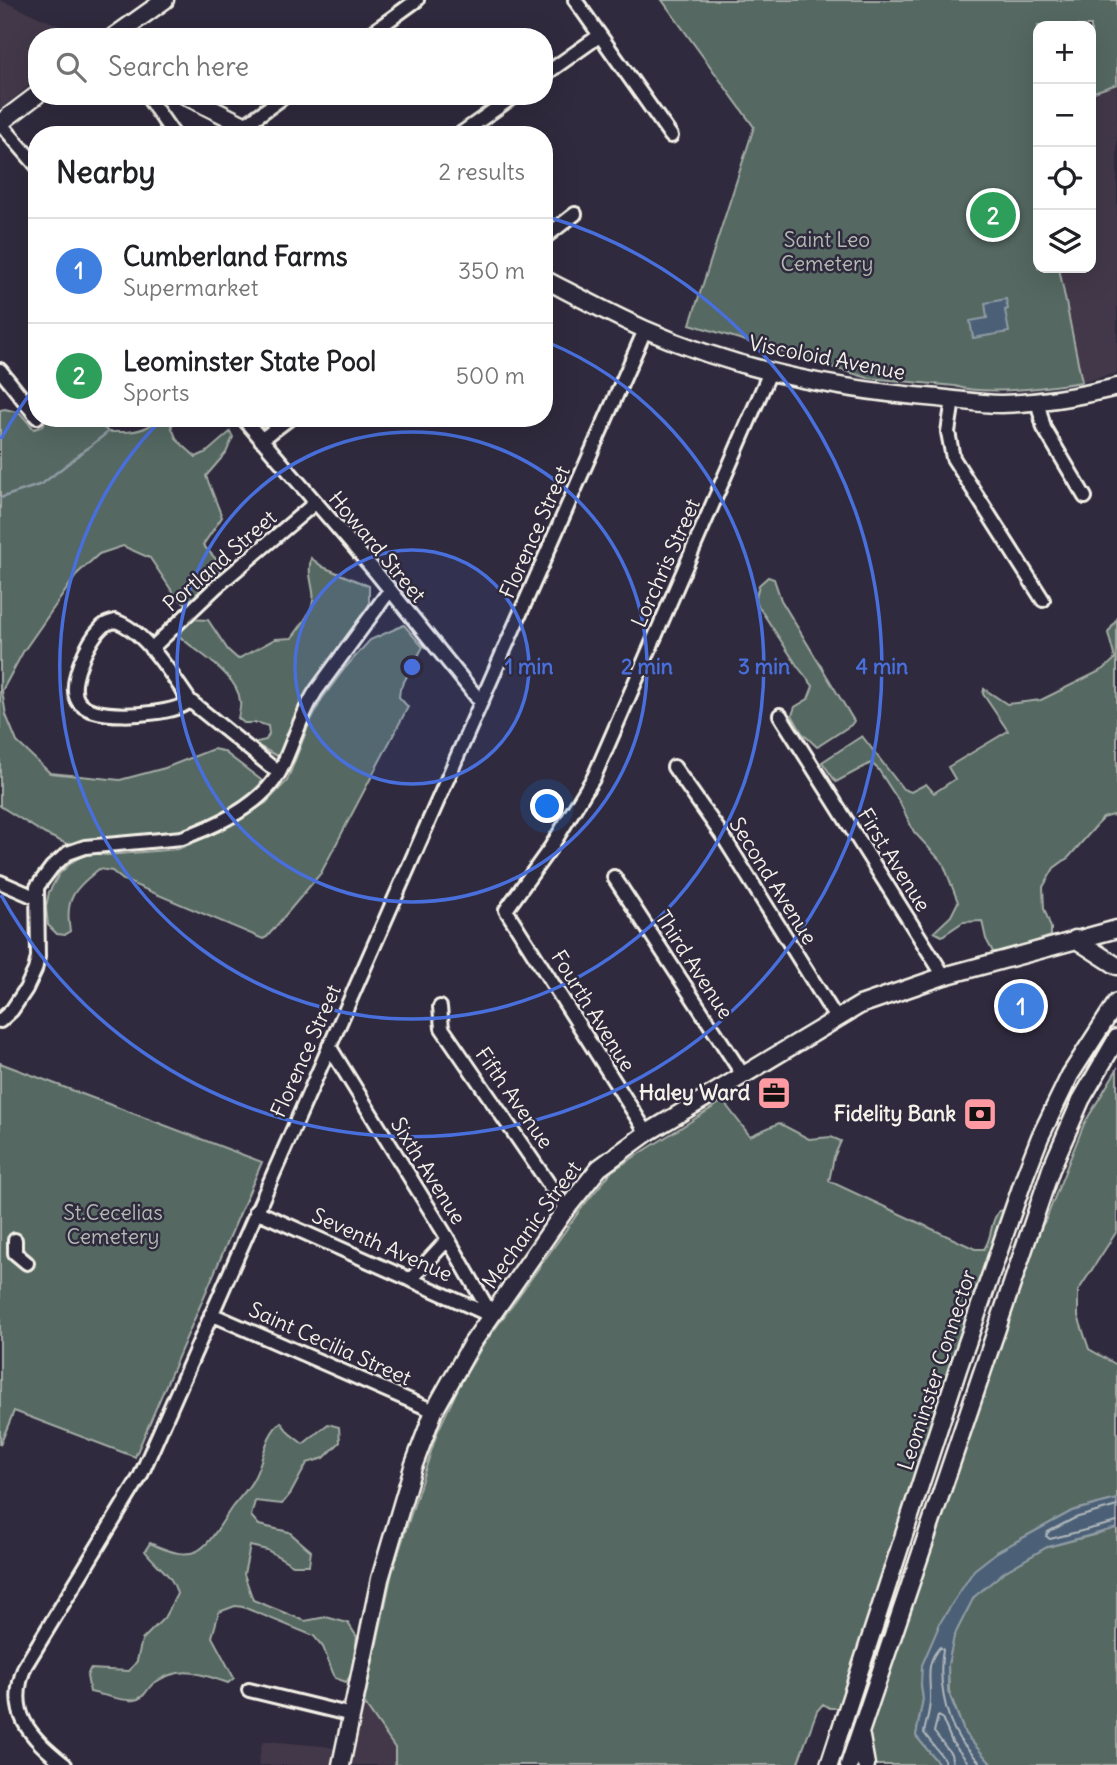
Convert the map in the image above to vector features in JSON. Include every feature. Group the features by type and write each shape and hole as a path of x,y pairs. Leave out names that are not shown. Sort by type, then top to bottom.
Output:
{"main road":[{"path":"126,28 165,0"},
{"path":"0,123 28,102"},
{"path":"204,105 245,125"},
{"name":"Viscoloid Avenue","path":"553,284 645,330 770,372 878,392 1000,404 1117,387"},
{"name":"Mechanic Street","path":"341,1765 380,1579 410,1476 434,1411 471,1345 566,1209 599,1168 647,1133 836,1018 884,995 1117,929"},
{"path":"1075,939 1117,966"},
{"name":"Leominster Connector","path":"829,1765 958,1368 1026,1173 1070,1075 1117,1002"},
{"name":"Leominster Connector","path":"849,1765 1051,1168 1081,1100 1117,1038"},
{"path":"860,1732 866,1765"}],"street":[{"path":"378,28 417,0"},
{"path":"575,0 671,136"},
{"path":"553,69 600,36"},
{"path":"153,105 168,126"},
{"path":"245,125 273,105"},
{"path":"472,126 502,105"},
{"path":"0,123 28,156"},
{"path":"553,230 575,214"},
{"name":"Florence Street","path":"65,1765 42,1745 24,1723 17,1699 19,1683 30,1656 131,1494 645,330"},
{"path":"0,370 28,405"},
{"name":"Lorchris Street","path":"506,910 551,847 594,777 770,372"},
{"path":"953,400 948,432 953,458 1043,600"},
{"path":"1038,400 1044,428 1085,497"},
{"name":"Howard Street","path":"250,427 390,590 480,701"},
{"path":"261,440 278,427"},
{"name":"Portland Street","path":"151,649 216,587 315,503"},
{"path":"0,1021 12,1010 35,970 38,934 37,887 41,878 68,853 85,847 182,838 215,824 255,800 279,773 307,706 324,678 390,590"},
{"path":"190,701 176,708 127,715 91,712 79,702 74,688 77,672 90,644 104,624 115,621 124,624 138,634 151,649 190,701 279,773"},
{"name":"First Avenue","path":"780,715 944,976"},
{"name":"Second Avenue","path":"674,767 724,838 836,1018"},
{"name":"Third Avenue","path":"614,877 743,1075"},
{"path":"0,882 37,898"},
{"name":"Fourth Avenue","path":"506,910 647,1133"},
{"name":"Fifth Avenue","path":"440,1007 442,1028 566,1209"},
{"name":"Sixth Avenue","path":"329,1046 448,1239 492,1316"},
{"name":"Seventh Avenue","path":"256,1211 492,1316"},
{"path":"411,1279 448,1239"},
{"path":"15,1240 15,1253 27,1263"},
{"name":"Saint Cecilia Street","path":"211,1314 434,1411"},
{"path":"248,1690 352,1715"}],"shaded area":[{"path":"0,0 63,28 28,28 28,87 0,110"},
{"path":"1006,1 1117,16 1117,373 1082,382 1060,273 1096,273 1096,21 1033,22"},
{"path":"364,1703 395,1748 395,1765 258,1765 262,1743 267,1741 324,1746 354,1752"}],"green space":[{"name":"Saint Leo Cemetery","path":"662,0 1117,0 1117,84 1096,91 1096,21 1033,21 1033,273 1060,273 1082,382 1017,390 983,390 868,378 690,324 754,127"},
{"path":"0,410 20,413 28,422 28,427 34,429 103,427 108,432 128,432 147,427 171,427 177,440 196,457 207,452 230,432 233,437 226,453 206,476 222,517 203,545 226,570 188,605 176,597 150,558 123,546 99,554 78,573 23,652 2,691 6,715 17,742 50,773 120,780 165,768 213,749 223,751 261,780 260,788 253,796 208,823 186,831 67,844 45,834 0,806"},
{"path":"311,558 323,567 369,586 369,605 307,693 282,756 277,756 253,743 266,740 269,734 268,726 244,723 238,718 240,701 232,681 176,633 190,619 208,620 228,650 238,659 275,639 292,638 312,605"},
{"path":"768,577 774,579 781,600 854,721 817,747 802,733 792,715 795,707 808,699 813,686 755,601 759,585"},
{"path":"1117,619 1117,814 1103,818 1069,857 1054,868 1043,887 1044,908 1051,936 1001,953 993,952 986,939 982,921 963,922 942,936 934,932 951,916 958,902 943,863 914,832 900,803 878,769 871,763 836,782 822,762 862,736 903,789 911,792 926,784 934,793 955,779 948,767 1008,731 983,694 984,689 1007,704 1041,700 1104,669 1115,659 1108,633"},
{"path":"404,625 423,647 400,689 399,697 408,707 321,873 267,937 263,939 123,880 112,871 99,869 83,882 73,895 69,910 70,931 65,935 57,934 48,925 46,907 49,892 59,874 87,853 107,855 178,849 209,836 266,803 287,781 310,722 322,699 345,668 370,640"},
{"name":"St.Cecelias Cemetery","path":"0,1063 262,1162 135,1457 14,1411 0,1445"},
{"path":"1117,1069 1117,1231 1078,1291 1078,1316 1089,1349 1117,1365 1117,1499 1072,1511 997,1552 921,1684 923,1699 916,1736 940,1765 872,1765 868,1741 871,1726 1036,1237 1046,1219 1084,1124"},
{"path":"723,1101 750,1136 779,1123 809,1139 831,1137 841,1141 834,1157 829,1181 975,1249 984,1249 996,1216 999,1211 1005,1210 839,1708 830,1708 823,1704 817,1711 797,1765 395,1765 395,1748 364,1703 392,1573 437,1433 459,1386 482,1347 583,1206 612,1171"},
{"path":"281,1422 289,1433 303,1444 328,1424 339,1427 340,1442 324,1458 307,1463 282,1504 255,1501 251,1516 259,1525 289,1532 311,1551 309,1565 293,1565 267,1550 250,1546 244,1574 253,1600 305,1621 326,1617 348,1623 357,1637 351,1675 346,1682 335,1678 323,1647 314,1636 235,1606 219,1612 212,1637 234,1678 228,1683 182,1672 164,1677 134,1700 90,1692 87,1676 90,1669 129,1671 137,1661 142,1640 164,1618 177,1594 168,1576 145,1551 150,1543 180,1553 199,1550 206,1544 251,1484 271,1434"},
{"path":"1117,1522 1117,1765 992,1765 965,1734 949,1691 948,1664 954,1636 974,1596 1004,1572 1047,1547 1097,1534"}],"water":[{"path":"1006,299 1009,332 973,338 970,321 987,318 985,303"},
{"path":"1117,1499 1117,1528 1047,1547 1004,1572 974,1597 954,1636 948,1664 948,1691 965,1734 992,1765 940,1765 916,1736 923,1699 922,1665 941,1621 974,1570 997,1552 1072,1511"}],"waterway":[{"path":"0,498 42,484 108,432"}],"place":[{"name":"Leominster State Pool","path":"993,215"},
{"name":"Cumberland Farms","path":"1021,1006"},
{"name":"Haley Ward","path":"774,1093"},
{"name":"Fidelity Bank","path":"980,1114"}]}
